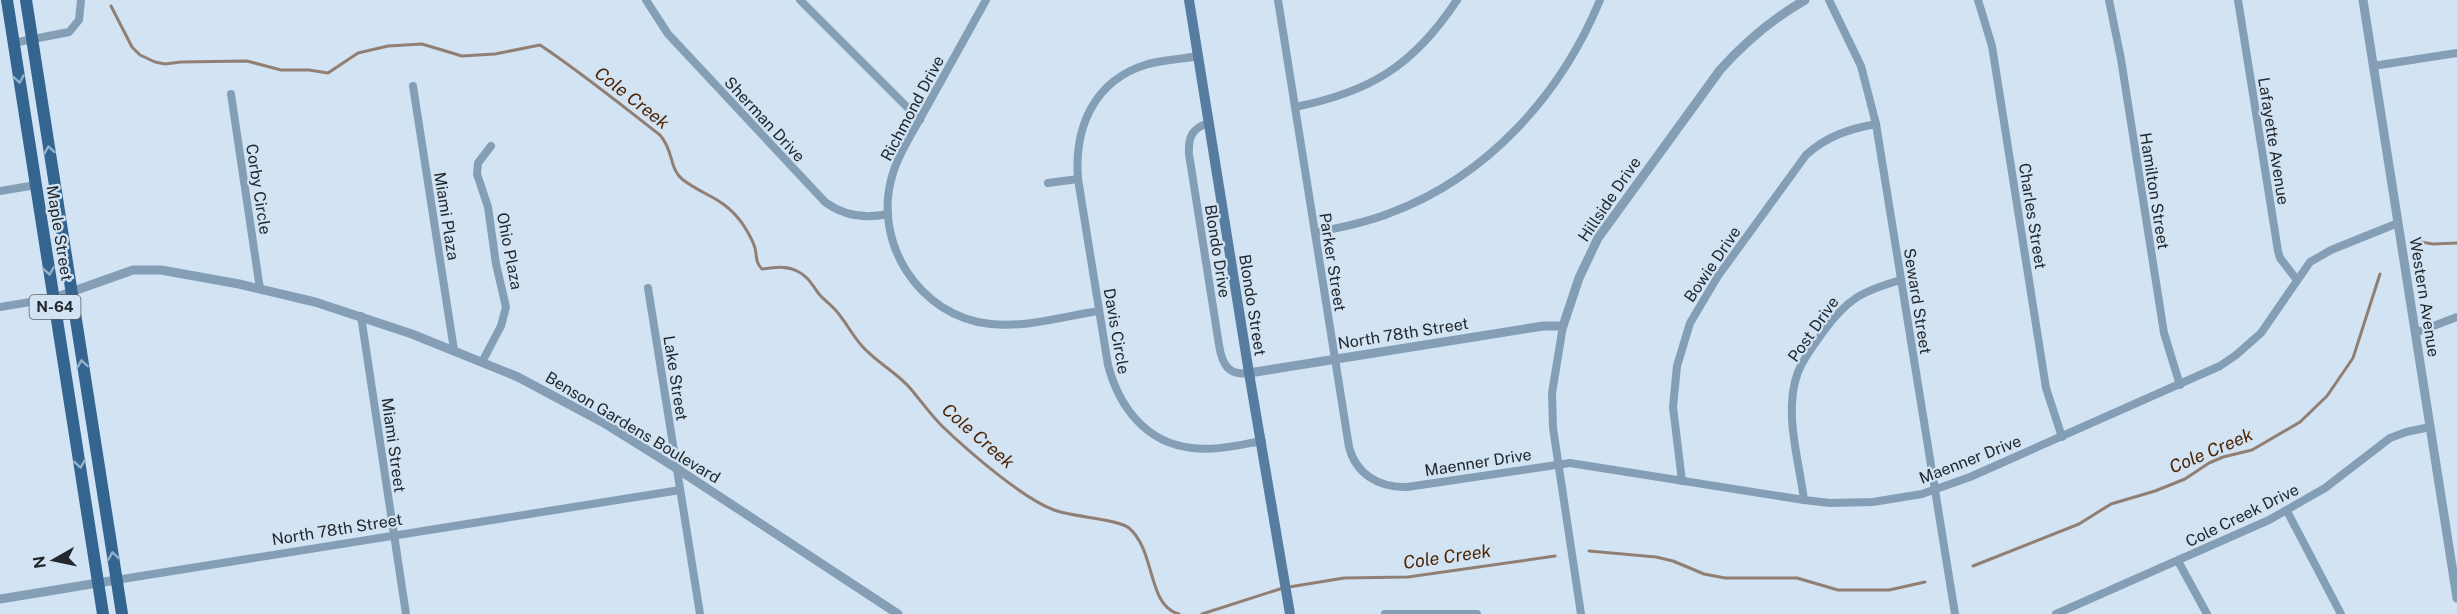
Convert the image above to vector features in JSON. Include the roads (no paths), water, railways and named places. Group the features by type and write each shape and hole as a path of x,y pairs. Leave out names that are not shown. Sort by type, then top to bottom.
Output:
{"main road":[{"name":"Maple Street","path":"7,0 104,614"},
{"name":"Maple Street","path":"26,0 122,614"},
{"name":"Blondo Street","path":"1189,0 1290,611"}],"street":[{"path":"14,43 63,35 74,29 79,20 81,0"},
{"name":"Sherman Drive","path":"646,0 668,34 825,202 851,215 888,214"},
{"path":"800,0 920,120"},
{"name":"Parker Street","path":"1278,0 1348,447 1361,471 1378,482 1392,487 1411,487"},
{"path":"1295,107 1342,96 1384,76 1417,50 1457,0"},
{"path":"1315,233 1390,214 1453,182 1480,163 1519,126 1556,81 1575,52 1600,0"},
{"name":"Hillside Drive","path":"1581,614 1557,464 1552,393 1563,326 1579,278 1598,238 1720,70 1738,49 1761,29 1805,0"},
{"name":"Seward Street","path":"1829,0 1861,66 1876,124 1955,614"},
{"name":"Charles Street","path":"1978,0 1992,46 2046,388 2062,436"},
{"name":"Hamilton Street","path":"2109,0 2121,59 2164,333 2180,385"},
{"name":"Lafayette Avenue","path":"2238,0 2278,251 2280,258 2297,280"},
{"name":"Western Avenue","path":"2363,0 2430,427 2454,552 2457,598"},
{"name":"Richmond Drive","path":"983,1 892,175 887,202 893,246 908,274 929,298 956,315 978,322 1004,325 1099,311"},
{"path":"2373,66 2457,53"},
{"name":"Davis Circle","path":"1198,56 1157,62 1137,68 1119,78 1104,91 1090,109 1081,130 1077,152 1078,179 1099,311 1113,385 1123,405 1138,422 1164,440 1192,448 1217,448 1262,441"},
{"name":"Miami Plaza","path":"413,86 454,350"},
{"name":"Corby Circle","path":"231,94 260,289"},
{"name":"Blondo Drive","path":"1209,123 1194,130 1189,139 1189,154 1219,345 1223,363 1230,372 1249,373"},
{"name":"Bowie Drive","path":"1682,481 1674,425 1674,390 1683,343 1698,307 1806,155 1821,142 1838,133 1876,124"},
{"name":"Ohio Plaza","path":"482,362 501,326 506,307 488,207 477,174 478,163 491,146"},
{"path":"1048,183 1078,179"},
{"path":"0,191 36,185"},
{"name":"Maenner Drive","path":"1411,487 1574,463 1830,503 1873,502 1935,489 1970,477 2220,366 2250,343 2273,319 2310,262 2320,255 2398,223"},
{"name":"Benson Gardens Boulevard","path":"54,298 143,268 260,289 361,316 454,350 559,398 676,468 898,614"},
{"name":"Post Drive","path":"1804,500 1792,401 1799,370 1828,325 1849,301 1863,292 1901,280"},
{"name":"Lake Street","path":"648,288 700,614"},
{"path":"0,308 54,298"},
{"name":"Miami Street","path":"361,316 406,614"},
{"path":"2415,333 2457,317"},
{"name":"North 78th Street","path":"1249,373 1543,326 1563,326"},
{"name":"Cole Creek Drive","path":"2056,614 2071,611 2287,512 2325,488 2390,438 2430,427"},
{"name":"North 78th Street","path":"0,599 680,490"},
{"path":"2287,512 2341,614"},
{"path":"2178,561 2207,614"},
{"path":"1385,614 1477,614"}],"waterway":[{"name":"Cole Creek","path":"111,6 132,47 140,55 165,64 247,61 281,70 328,73 358,53 388,46 422,44 462,56 495,54 540,45 660,135 668,147 678,175 690,185 727,207 742,223 752,241 757,261 762,269 789,268 804,275 836,310 862,346 904,382 933,417 980,460 1011,485 1054,510 1115,522 1129,528 1138,538 1144,550 1161,600 1169,609 1179,614"},
{"name":"Cole Creek","path":"2421,242 2457,243"},
{"name":"Cole Creek","path":"1973,566 2079,524 2111,504 2185,479 2209,463 2223,457 2252,450 2300,422 2327,396 2353,358 2380,274"},
{"name":"Cole Creek","path":"1589,551 1656,557 1673,561 1704,574 1725,578 1797,578 1838,590 1889,590 1925,582"},
{"name":"Cole Creek","path":"1289,587 1344,578 1408,577 1555,556"},
{"name":"Cole Creek","path":"1202,614 1283,588"}]}
